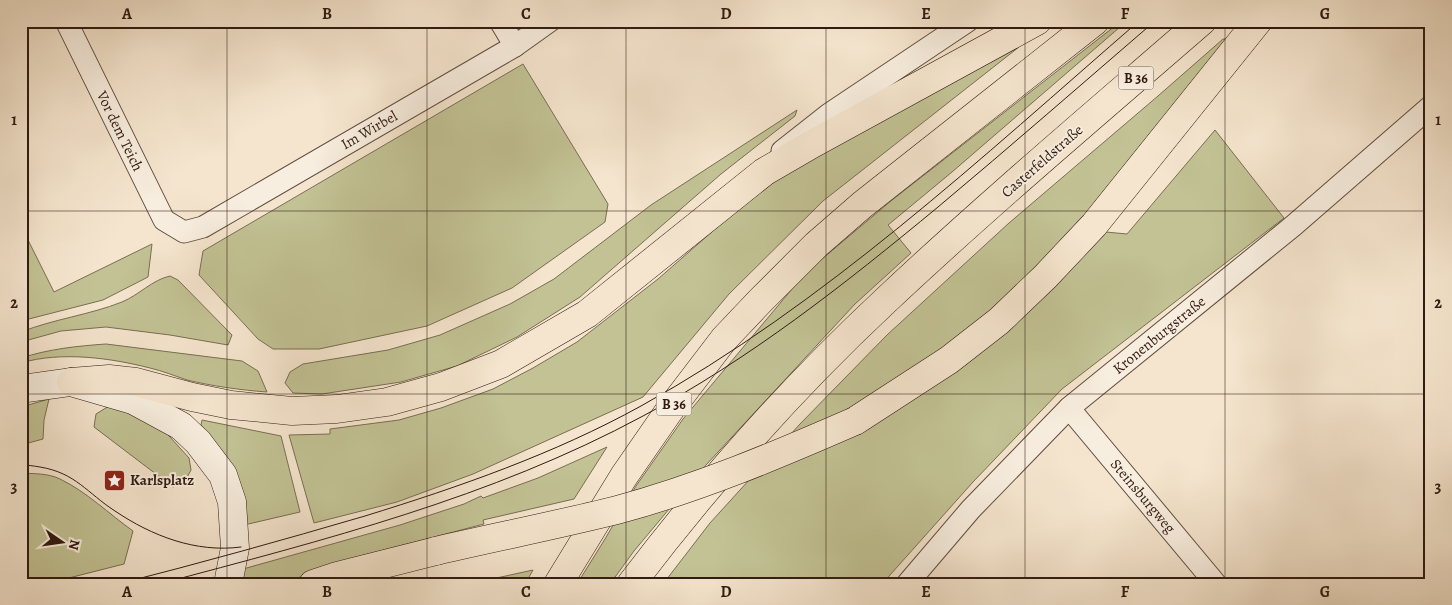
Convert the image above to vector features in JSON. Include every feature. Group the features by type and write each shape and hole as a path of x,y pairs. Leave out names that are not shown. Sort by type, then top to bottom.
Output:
{"highway":[{"path":"71,382 109,379 136,382 192,398 231,405 279,410 338,409 387,402 441,387 501,364 587,314 764,172 1037,21"},
{"name":"B 36","path":"558,584 624,476 724,339 816,245 862,205 1095,21"},
{"name":"Casterfeldstraße","path":"631,584 666,538 819,366 884,302 998,199 1202,21"},
{"path":"323,580 436,551 617,510 751,464 855,421 949,360 999,321 1045,277 1088,231 1258,21"}],"main road":[{"path":"21,390 71,382 133,400 181,426 198,442 223,475 232,502 235,548 228,584"}],"street":[{"name":"Vor dem Teich","path":"66,21 164,220 184,232"},
{"path":"500,21 515,46"},
{"name":"Im Wirbel","path":"184,232 203,226 515,46 550,21"},
{"path":"764,172 786,146 968,21"},
{"name":"Kronenburgstraße","path":"907,584 971,510 1069,408 1292,226 1431,106"},
{"name":"Steinsburgweg","path":"1069,408 1216,584"}],"green space":[{"path":"1115,26 1120,27 888,225 911,253 855,304 706,465 634,551 610,584 577,584 636,486 683,419 792,289 822,259 892,200"},
{"path":"1223,39 1226,39 1074,229 1127,234 1215,130 1284,218 1062,389 973,482 882,584 663,584 710,523 800,424 887,335 1009,223"},
{"path":"1019,47 823,201 729,294 643,397 473,474 397,502 314,523 289,435 330,434 330,429 399,420 441,408 493,389 533,368 577,342 658,279 730,216 798,164"},
{"path":"523,64 608,204 605,222 512,288 427,326 319,349 273,349 258,339 199,275 203,251"},
{"path":"797,110 795,116 721,174 580,297 517,337 457,366 401,382 322,394 293,393 285,383 290,372 303,364 388,350 440,335 510,304 554,279 651,205"},
{"path":"21,226 54,292 152,244 148,277 103,300 21,321"},
{"path":"170,276 178,280 232,335 228,345 106,327 61,331 21,342 21,332 122,302 157,281"},
{"path":"106,344 242,361 258,371 267,392 206,384 150,368 103,359 53,357 21,363 21,358 42,352"},
{"path":"49,399 44,420 43,439 21,445 21,407"},
{"path":"124,405 160,426 189,458 191,470 184,483 173,487 94,427 96,414 109,406"},
{"path":"202,420 281,436 300,512 244,525 227,459 201,425"},
{"path":"607,447 574,499 483,520 484,524 353,558 281,584 237,584 243,569 400,525 464,504 481,496 483,498 538,478"},
{"path":"21,473 55,477 70,484 133,531 124,564 45,584 21,584"},
{"path":"533,570 525,584 469,584"}],"tram line":[{"path":"118,584 303,534 436,493 540,454 641,406 709,366 774,322 838,275 961,176 1139,21"},
{"path":"159,584 345,533 467,494 585,445 683,394 759,345 868,264 965,184 1155,21"},
{"path":"21,465 40,467 63,474 80,484 129,520 175,541 208,547 241,547"}],"place":[{"name":"Karlsplatz","path":"114,480"}]}
